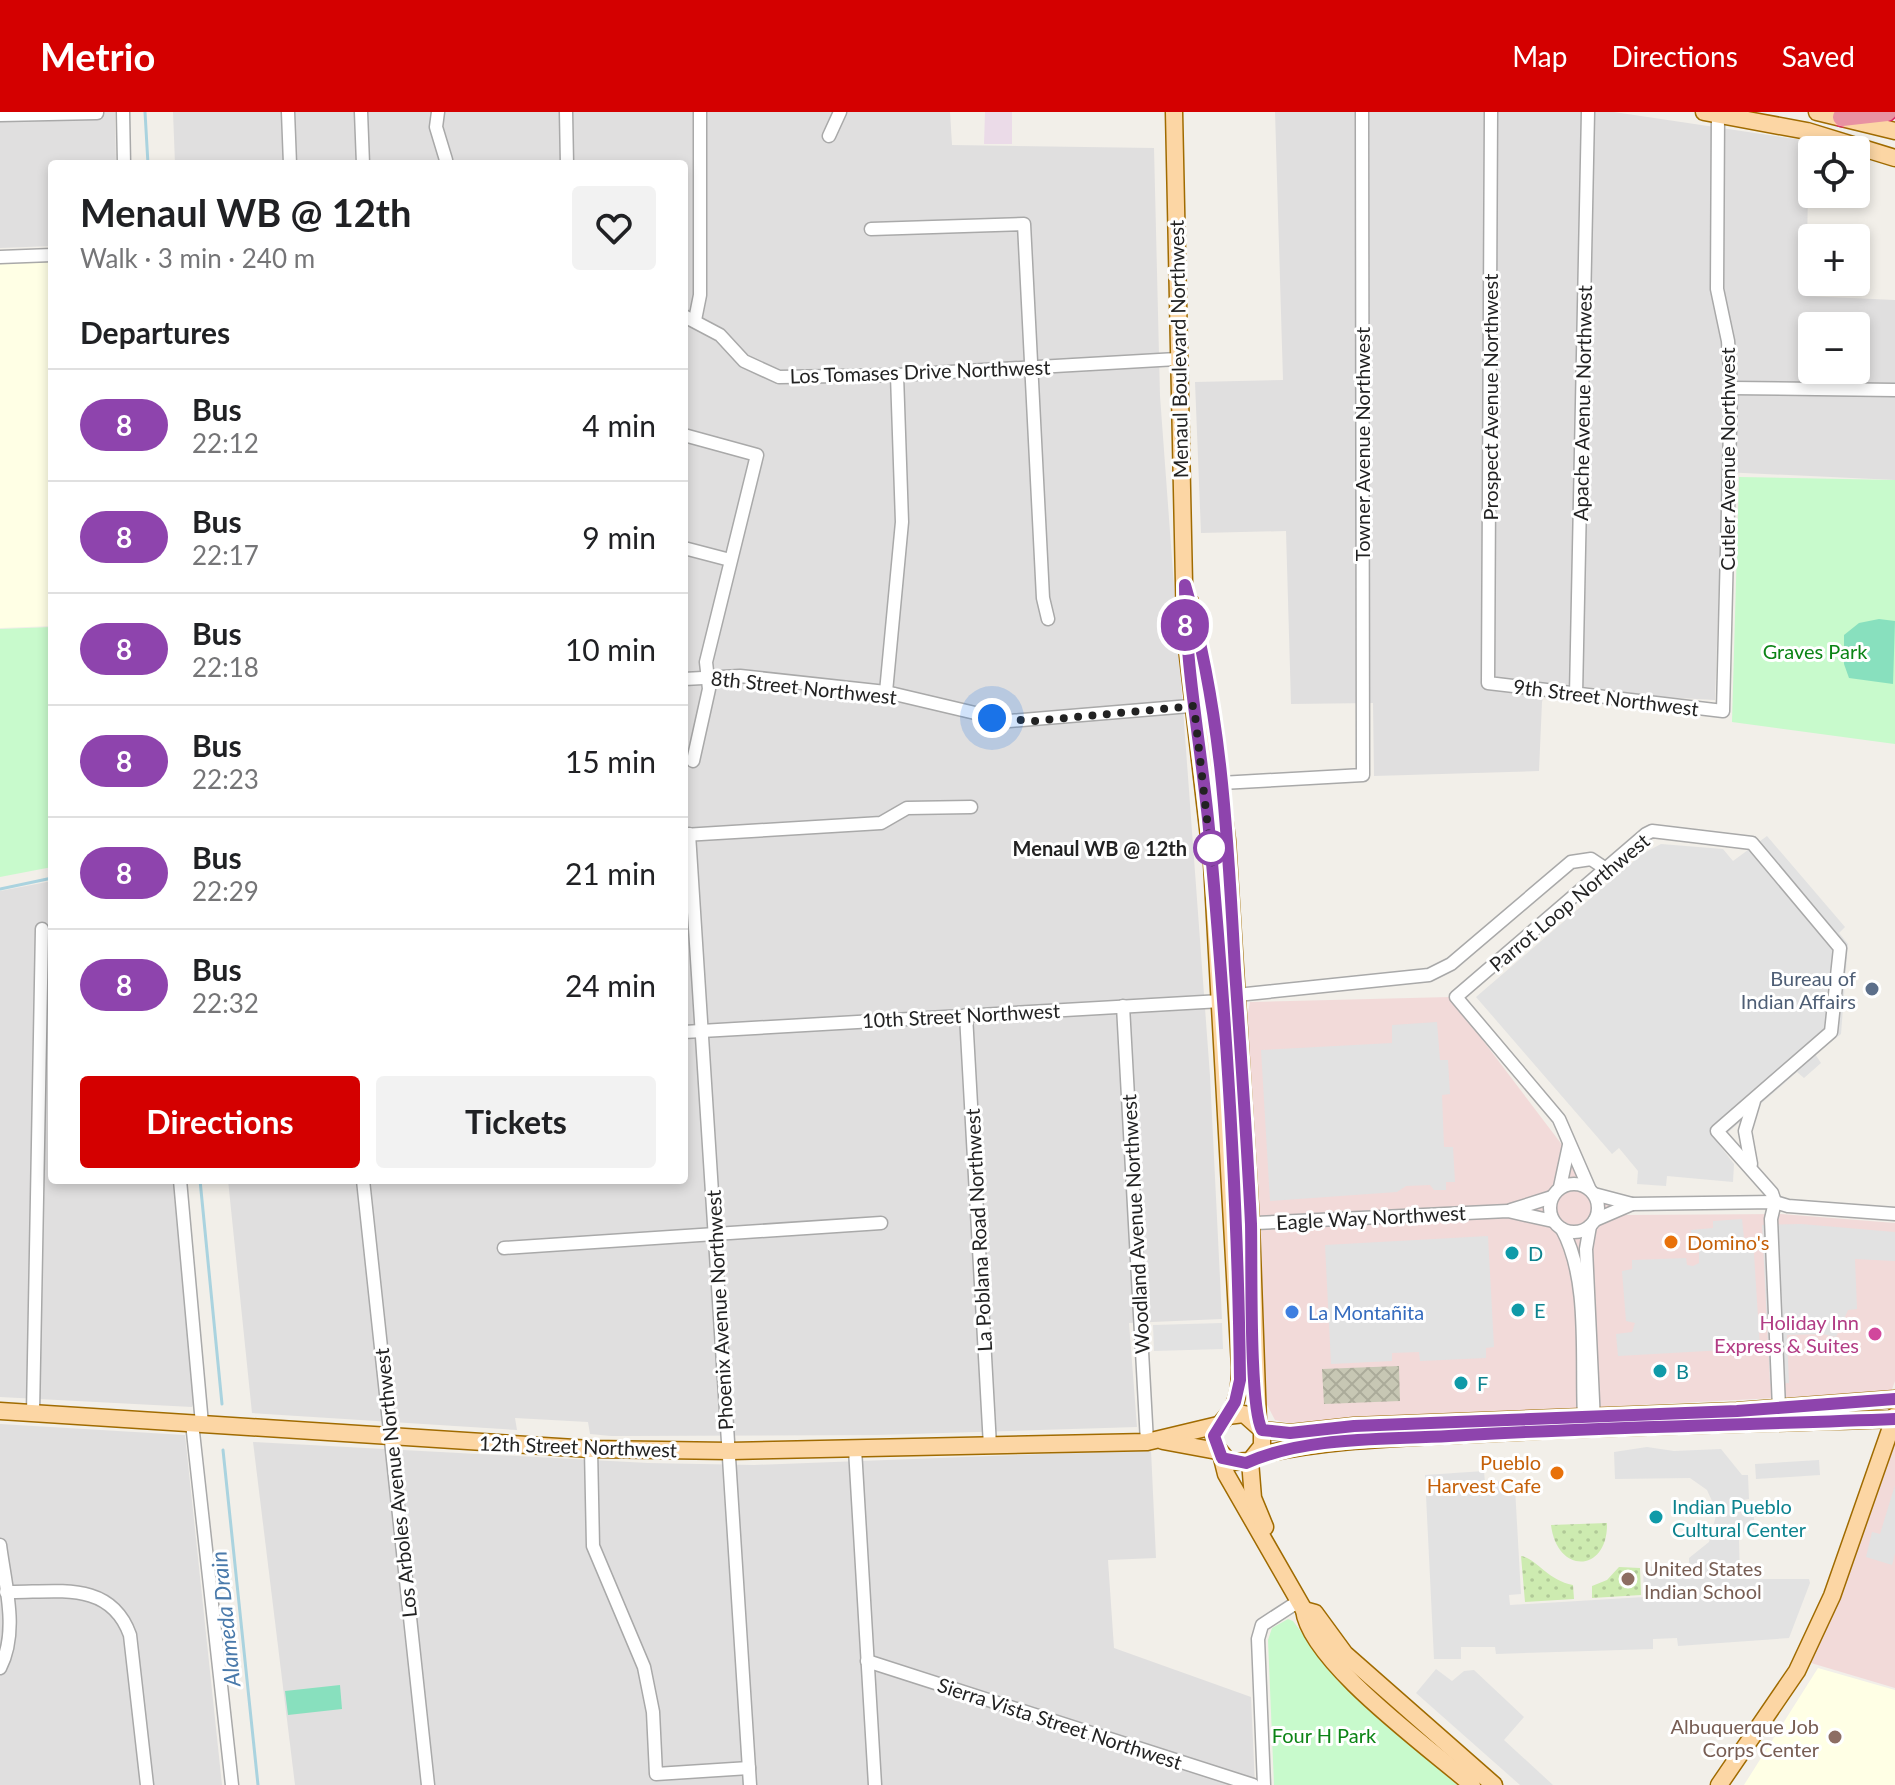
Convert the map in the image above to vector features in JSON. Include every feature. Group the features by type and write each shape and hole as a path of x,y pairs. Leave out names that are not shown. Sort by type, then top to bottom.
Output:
{"highway":[{"path":"1842,117 1887,112"}],"main road":[{"name":"Menaul Boulevard Northwest","path":"1174,112 1185,631 1202,705 1237,995 1242,1223"},
{"path":"1817,112 1895,131"},
{"path":"1714,113 1841,140 1895,158"},
{"name":"Menaul Boulevard Northwest","path":"1212,783 1221,1001 1260,1426"},
{"path":"1242,1223 1240,1380 1214,1436 1226,1474 1301,1605 1305,1623 1333,1659 1377,1706 1472,1785"},
{"path":"1220,1455 1237,1464 1309,1445 1895,1399"},
{"name":"12th Street Northwest","path":"0,1411 591,1449 730,1451 1152,1441 1220,1455"},
{"path":"1223,1420 1244,1414 1260,1426 1290,1433 1354,1426 1894,1418 1832,1596 1797,1671 1719,1785"},
{"name":"12th Street Northwest","path":"1152,1441 1223,1420"},
{"path":"1260,1426 1262,1446 1253,1459 1251,1487 1265,1523 1264,1536"},
{"path":"1301,1605 1315,1613 1345,1654 1494,1785"}],"street":[{"path":"123,112 124,160"},
{"path":"288,112 290,160"},
{"path":"361,112 363,160"},
{"path":"438,112 436,127 446,160"},
{"path":"566,112 567,160"},
{"path":"689,318 700,295 700,112"},
{"path":"829,136 840,112"},
{"name":"Towner Avenue Northwest","path":"1212,783 1363,775 1362,112"},
{"name":"Prospect Avenue Northwest","path":"1488,683 1491,112"},
{"name":"Apache Avenue Northwest","path":"1576,695 1588,112"},
{"path":"0,115 97,113"},
{"name":"Cutler Avenue Northwest","path":"1714,113 1717,289 1728,341 1731,388 1723,711"},
{"path":"871,229 1024,224 1043,598 1048,619"},
{"path":"0,257 48,255"},
{"name":"Los Tomases Drive Northwest","path":"689,318 720,335 744,361 779,377 897,375 1177,359"},
{"path":"886,692 902,522 897,375"},
{"path":"1731,388 1895,390"},
{"path":"688,436 757,455 706,662 709,689 693,761"},
{"path":"688,549 730,560"},
{"name":"8th Street Northwest","path":"688,678 707,676 886,692 1009,721 1202,705"},
{"name":"9th Street Northwest","path":"1488,683 1723,711"},
{"path":"688,835 881,823 907,808 971,807"},
{"name":"Parrot Loop Northwest","path":"1569,1142 1559,1119 1525,1075 1456,997 1652,831 1747,841 1840,948 1831,1032 1717,1131 1756,1174 1775,1202"},
{"name":"Phoenix Avenue Northwest","path":"688,847 703,1031 750,1785"},
{"name":"10th Street Northwest","path":"688,1032 1221,1001 1237,995 1441,972 1571,862 1591,859 1606,869"},
{"path":"33,1413 42,929"},
{"name":"Woodland Avenue Northwest","path":"1123,1006 1152,1441"},
{"name":"La Poblana Road Northwest","path":"966,1015 990,1446"},
{"path":"1755,1098 1747,1119 1745,1143 1756,1174"},
{"path":"1569,1142 1598,1207 1586,1249 1590,1421"},
{"path":"1569,1142 1556,1192 1558,1225 1574,1251 1579,1278 1590,1421"},
{"path":"1556,1192 1575,1183 1632,1204 1775,1202 1788,1206 1895,1214"},
{"path":"180,1184 197,1424 232,1785"},
{"name":"Los Arboles Avenue Northwest","path":"363,1184 428,1785"},
{"name":"Eagle Way Northwest","path":"1508,1211 1556,1192"},
{"path":"1775,1202 1771,1219 1779,1408"},
{"path":"1558,1225 1576,1232 1632,1204"},
{"name":"Eagle Way Northwest","path":"1242,1223 1508,1211 1558,1225"},
{"path":"504,1248 881,1223"},
{"path":"591,1449 593,1546 644,1667 653,1712 656,1774 749,1768"},
{"path":"855,1449 875,1785"},
{"path":"0,1545 6,1592 5,1626 10,1649 0,1668"},
{"path":"6,1592 90,1594 109,1601 123,1616 130,1635 147,1785"},
{"path":"1264,1785 1258,1639 1262,1625 1301,1605"},
{"name":"Sierra Vista Street Northwest","path":"867,1661 1253,1785"}],"shaded area":[{"path":"0,112 115,112 116,160 48,160 48,246 0,248"},
{"path":"173,112 950,112 952,145 1154,148 1160,396 1210,1076 1222,1319 1129,1323 1137,1427 877,1435 611,1436 590,1434 588,1422 515,1418 517,1430 252,1413 228,1184 688,1184 688,160 175,160"},
{"path":"985,112 1012,112 1012,144 984,144"},
{"path":"1275,112 1614,112 1798,139 1798,208 1808,208 1807,224 1798,224 1798,296 1895,300 1895,480 1723,472 1715,700 1660,697 1548,682 1542,702 1539,771 1374,776 1373,703 1291,704 1286,531 1201,533 1195,382 1283,380"},
{"path":"48,262 48,626 0,628 0,264"},
{"path":"1767,836 1845,927 1839,933 1848,944 1841,1034 1815,1054 1821,1063 1804,1078 1797,1072 1717,1142 1734,1164 1733,1182 1667,1176 1666,1186 1637,1184 1638,1171 1619,1148 1612,1154 1476,997 1642,854 1661,844 1723,849 1733,861"},
{"path":"48,882 48,1184 175,1184 192,1407 0,1397 0,891"},
{"path":"1450,997 1594,1187 1627,1215 1781,1214 1895,1223 1895,1381 1891,1392 1289,1423 1275,1420 1264,1399 1261,1235 1247,1018 1250,1002"},
{"path":"1437,1022 1440,1060 1448,1060 1450,1094 1442,1095 1444,1147 1453,1147 1455,1182 1446,1182 1446,1190 1434,1190 1430,1185 1406,1186 1397,1192 1270,1201 1261,1050 1392,1043 1392,1025"},
{"path":"1742,1219 1744,1238 1753,1238 1760,1348 1618,1356 1616,1334 1632,1332 1635,1323 1626,1321 1622,1271 1632,1269 1632,1260 1686,1258 1687,1265 1693,1266 1699,1263 1699,1252 1693,1252 1691,1230 1713,1228 1713,1221"},
{"path":"1801,1224 1895,1232 1895,1261 1855,1259 1857,1309 1848,1310 1836,1337 1822,1334 1787,1335 1789,1383 1770,1384 1762,1225"},
{"path":"1488,1236 1494,1347 1486,1348 1486,1358 1420,1361 1419,1352 1392,1353 1392,1361 1331,1364 1325,1245"},
{"path":"1222,1323 1223,1349 1154,1351 1153,1325"},
{"path":"1399,1366 1400,1401 1324,1404 1322,1369"},
{"path":"0,1424 185,1435 222,1785 0,1785"},
{"path":"253,1442 648,1463 754,1465 1151,1450 1156,1558 1108,1560 1114,1648 1251,1697 1255,1785 295,1785"},
{"path":"1895,1442 1895,1688 1811,1663"},
{"path":"1647,1447 1674,1451 1721,1449 1742,1475 1748,1475 1749,1499 1743,1500 1743,1514 1754,1514 1754,1529 1745,1530 1739,1540 1740,1579 1809,1579 1789,1638 1678,1646 1677,1638 1653,1639 1653,1649 1496,1654 1495,1647 1461,1647 1461,1659 1434,1659 1425,1475 1484,1471 1485,1483 1505,1481 1506,1488 1515,1488 1521,1594 1509,1595 1510,1605 1644,1597 1643,1567 1689,1565 1689,1558 1709,1542 1717,1512 1707,1490 1690,1478 1615,1479 1614,1452"},
{"path":"1819,1460 1820,1475 1756,1479 1755,1464"},
{"path":"1895,1485 1895,1553 1892,1565 1866,1557 1872,1532 1880,1534"},
{"name":"Albuquerque Job Corps Center","path":"1818,1668 1895,1690 1895,1785 1744,1785"},
{"path":"1436,1669 1452,1681 1464,1671 1474,1670 1524,1717 1504,1740 1553,1785 1520,1785 1416,1693"}],"green space":[{"name":"Graves Park","path":"1739,477 1895,480 1895,744 1732,722"},
{"path":"1879,619 1895,621 1893,684 1849,678 1844,664 1844,635 1859,623"},
{"path":"48,627 48,868 0,877 0,629"},
{"path":"1607,1523 1600,1551 1582,1562 1562,1553 1551,1525"},
{"path":"1521,1556 1556,1579 1573,1585 1574,1599 1525,1602"},
{"path":"1619,1567 1640,1568 1641,1595 1592,1598 1592,1586 1607,1580"},
{"name":"Four H Park","path":"1288,1619 1293,1621 1337,1680 1457,1785 1274,1785 1268,1640 1272,1628"},
{"path":"340,1685 342,1709 288,1715 285,1691"}],"waterway":[{"name":"Alameda Drain","path":"145,112 148,160"},
{"path":"0,889 48,879"},
{"name":"Alameda Drain","path":"200,1184 222,1404"},
{"name":"Alameda Drain","path":"223,1450 258,1785"}],"bus line":[{"name":"8","path":"1895,1399 1737,1411 1354,1426 1290,1433 1262,1430 1258,1422 1256,1393 1251,1223 1227,840 1198,630 1185,585 1185,631 1212,863 1234,1224 1240,1380 1235,1402 1216,1428 1214,1436 1214,1444 1222,1458 1237,1464 1292,1447 1424,1437 1739,1422 1895,1419"}],"place":[{"name":"Menaul WB @ 12th","path":"1211,848"},
{"name":"Bureau of Indian Affairs","path":"1872,989"},
{"name":"Domino's","path":"1671,1242"},
{"name":"D","path":"1512,1253"},
{"name":"E","path":"1518,1310"},
{"name":"La Montañita","path":"1292,1312"},
{"name":"Holiday Inn Express & Suites","path":"1875,1334"},
{"name":"B","path":"1660,1371"},
{"name":"F","path":"1461,1383"},
{"name":"Pueblo Harvest Cafe","path":"1557,1473"},
{"name":"Indian Pueblo Cultural Center","path":"1656,1517"},
{"name":"United States Indian School","path":"1628,1579"},
{"name":"Albuquerque Job Corps Center","path":"1835,1737"}],"route":[{"path":"992,718 1034,721 1194,706 1212,863 1211,848"}]}
